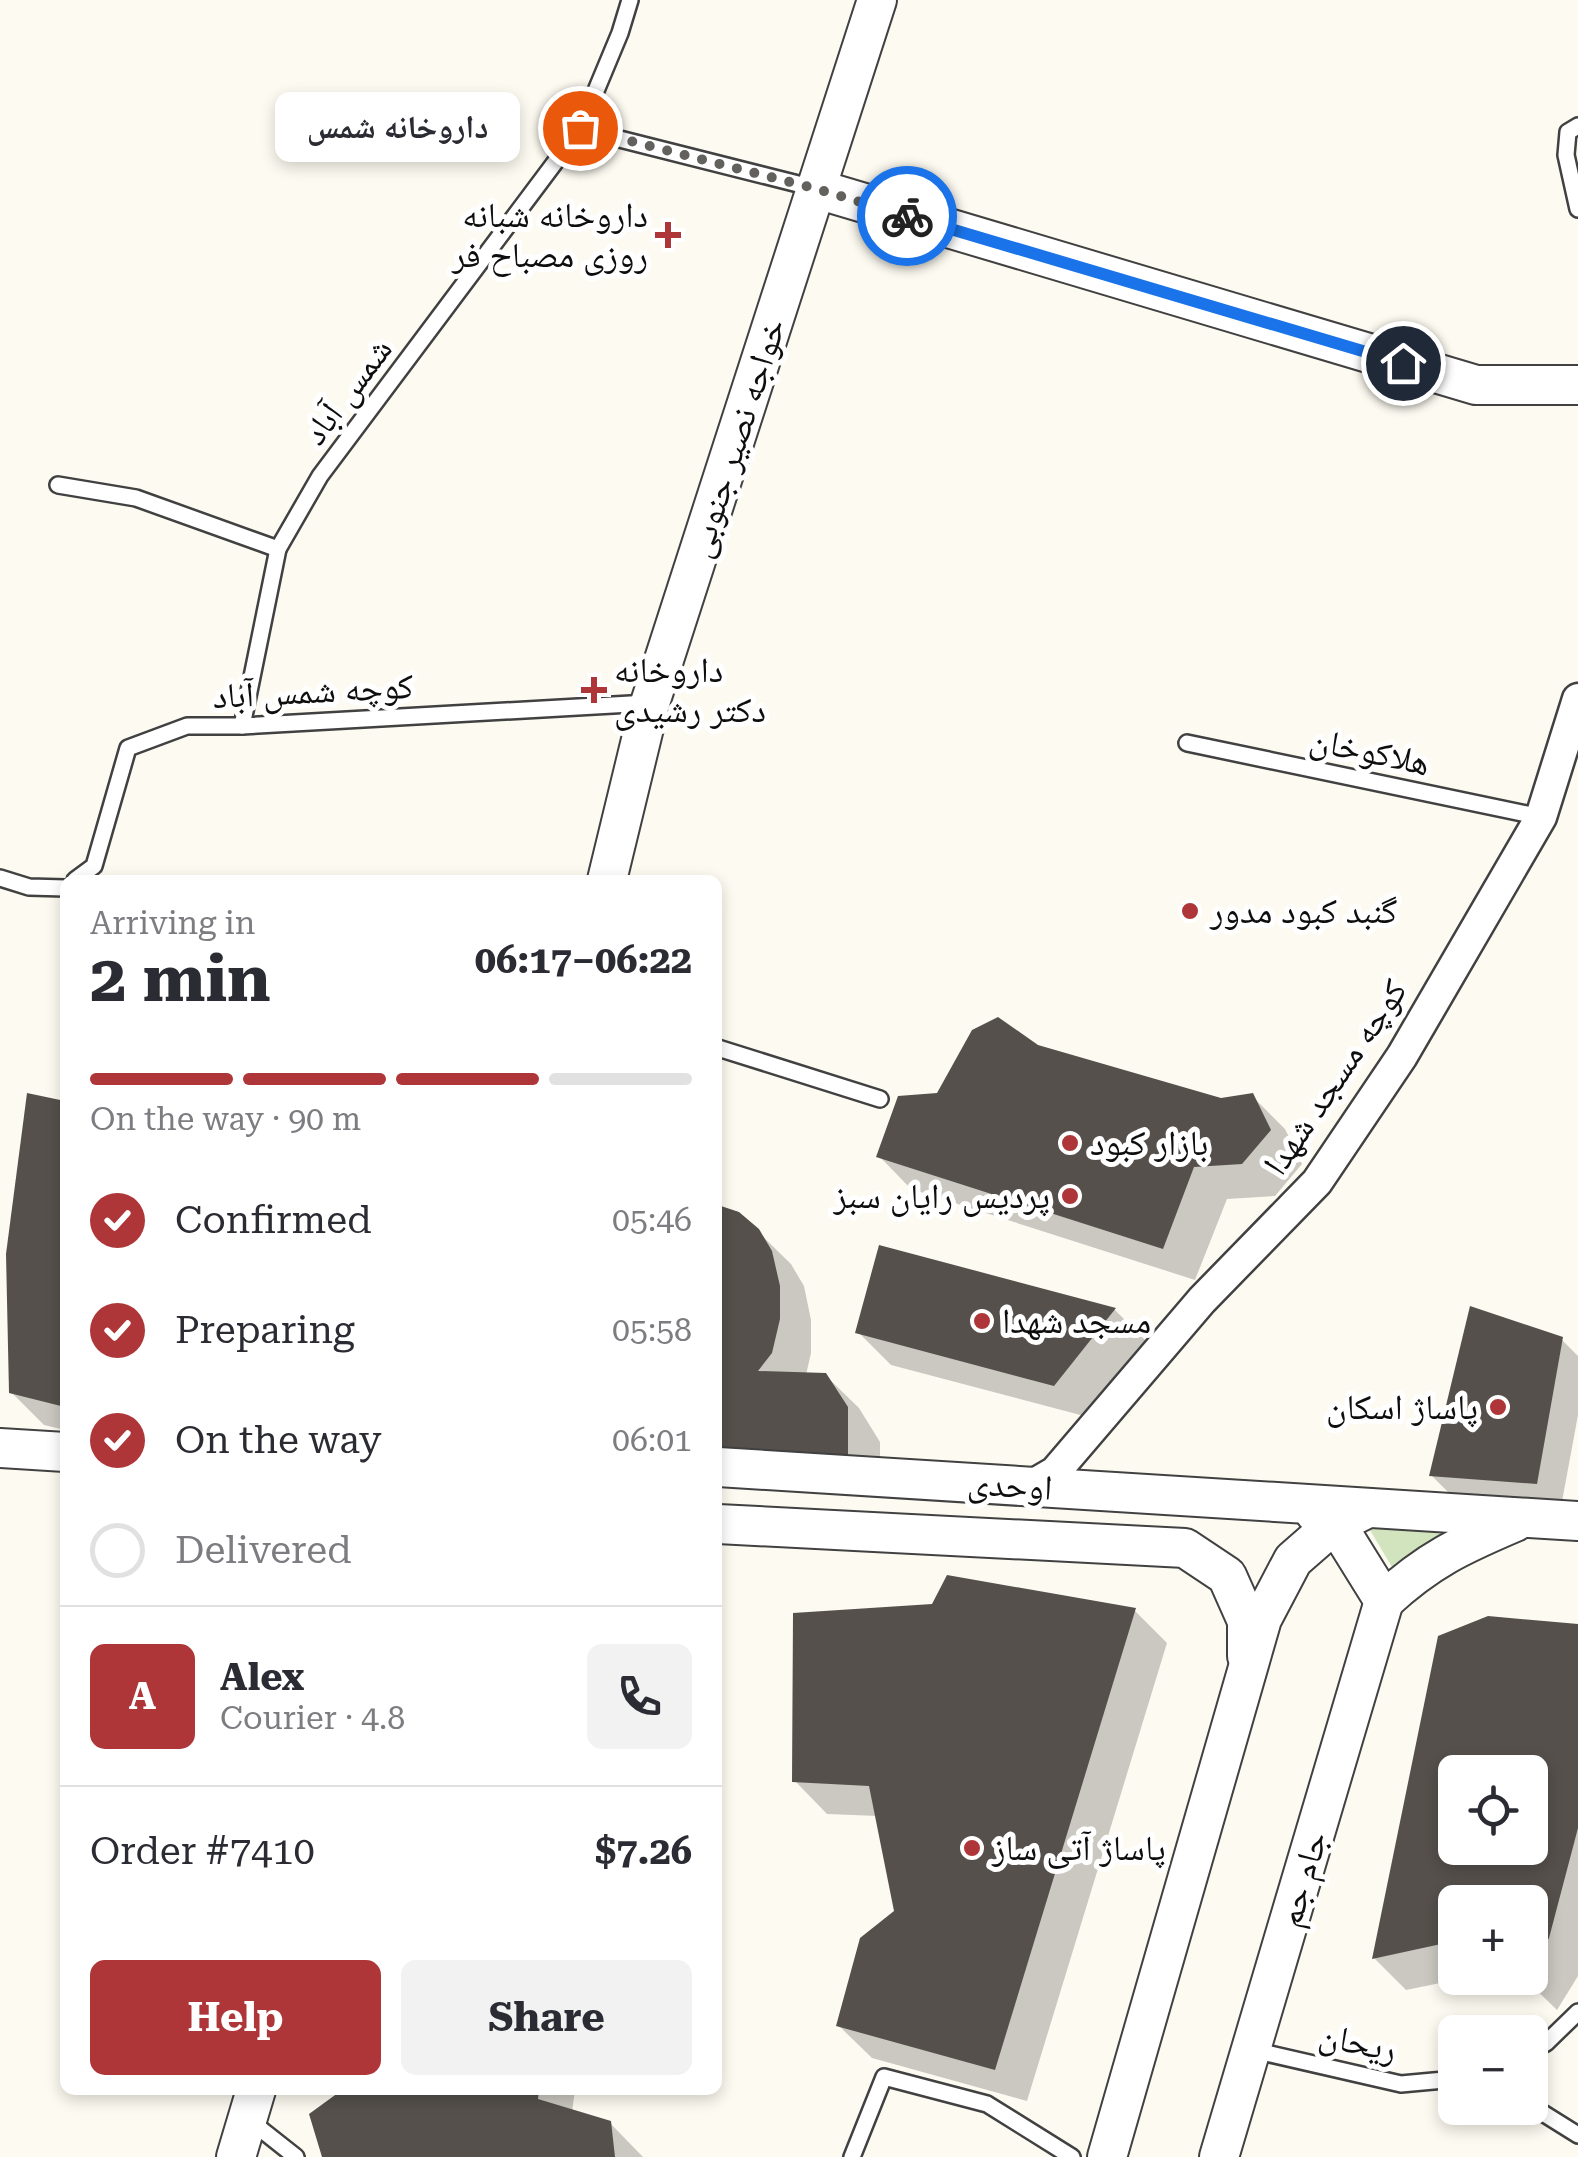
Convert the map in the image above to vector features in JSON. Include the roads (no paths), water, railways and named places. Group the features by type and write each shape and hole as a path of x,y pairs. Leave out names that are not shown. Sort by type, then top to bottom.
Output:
{"street":[{"name":"خواجه نصیر جنوبی","path":"608,875 650,702 878,0"},
{"path":"817,189 1476,385 1578,385"},
{"name":"کوچه مسجد شهدا","path":"1031,1486 1055,1472 1202,1300 1318,1182 1402,1056 1541,818 1578,699"},
{"path":"0,1448 60,1452"},
{"name":"اوحدی","path":"722,1467 1578,1521"},
{"path":"1302,1503 1343,1535 1384,1600"},
{"path":"1107,2157 1262,1620 1293,1560 1332,1526 1368,1508"},
{"name":"اوحدی","path":"1384,1600 1418,1570 1456,1546 1527,1517"},
{"name":"اوحدی","path":"722,1524 1185,1548 1227,1576 1247,1621 1247,1668"},
{"name":"جام جم","path":"1219,2157 1384,1600"},
{"path":"236,2157 252,2104"}],"lane":[{"name":"شمس آباد","path":"242,726 278,549 320,476 580,128 630,0"},
{"path":"1578,126 1568,132 1566,155 1578,209"},
{"path":"580,128 817,189"},
{"path":"58,485 136,498 278,549"},
{"name":"کوچه شمس آباد","path":"82,875 94,866 128,748 187,726 650,702"},
{"name":"هلاکوخان","path":"1187,743 1541,818"},
{"path":"0,878 29,886 60,888"},
{"path":"722,1049 880,1099"},
{"path":"1548,2041 1578,2012"},
{"name":"ریحان","path":"1251,2050 1400,2084 1438,2081"},
{"path":"852,2157 884,2076 987,2104 1072,2157"},
{"path":"252,2104 296,2157"},
{"path":"1548,2117 1578,2135"}],"place":[{"name":"داروخانه شمس","path":"580,128"},
{"name":"داروخانه شبانه روزی مصباح فر","path":"668,235"},
{"name":"داروخانه دکتر رشیدی","path":"594,690"},
{"name":"گنبد کبود مدور","path":"1190,911"},
{"name":"بازار کبود","path":"1070,1143"},
{"name":"پردیس رایان سبز","path":"1070,1196"},
{"name":"مسجد شهدا","path":"982,1321"},
{"name":"پاساژ اسکان","path":"1498,1407"},
{"name":"پاساژ آتی ساز","path":"972,1848"}]}
